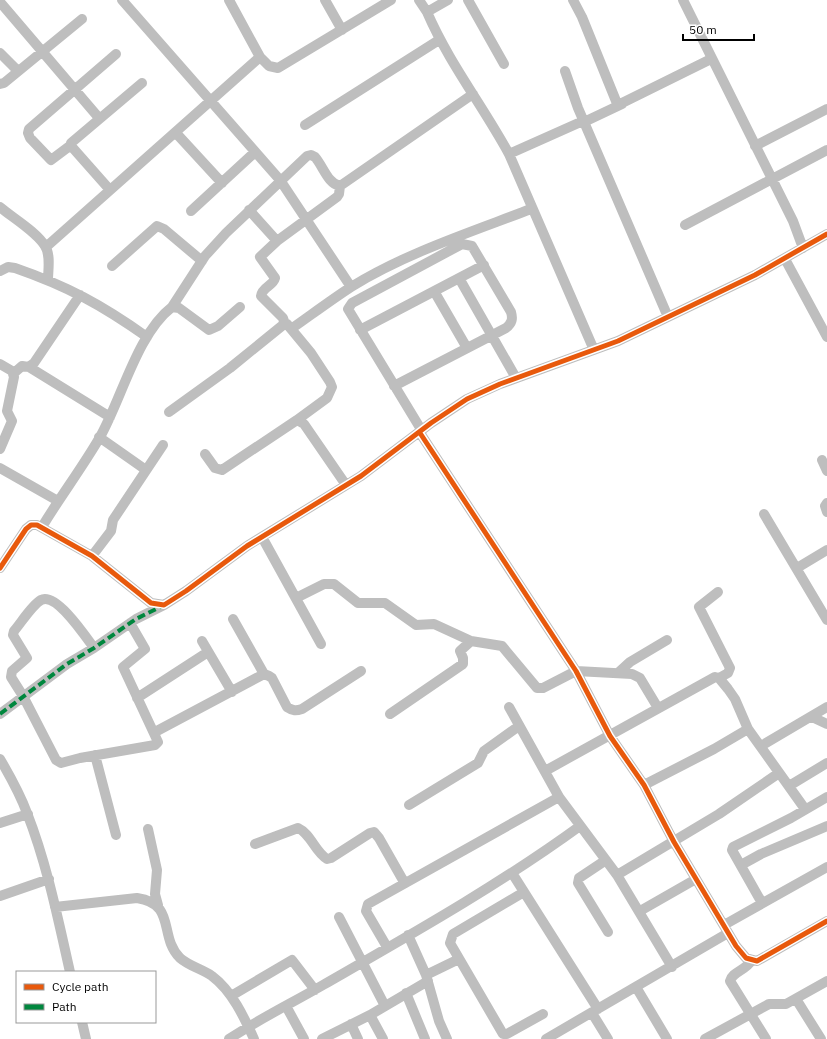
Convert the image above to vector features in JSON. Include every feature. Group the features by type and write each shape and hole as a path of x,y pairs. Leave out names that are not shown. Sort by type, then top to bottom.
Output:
{"street":[{"path":"122,0 280,180 307,218 351,287"},
{"path":"228,0 260,57 269,66 278,68 342,30 385,2"},
{"path":"325,0 342,30"},
{"path":"419,0 428,12 439,40 457,72 492,123 509,154 531,209 594,350"},
{"path":"428,12 448,0"},
{"path":"468,0 504,64"},
{"path":"573,0 582,17 616,101 622,104"},
{"path":"683,0 711,59 793,221 803,248"},
{"path":"0,2 99,118"},
{"path":"0,84 4,83 82,18"},
{"path":"305,125 439,40"},
{"path":"0,53 18,71"},
{"path":"116,54 29,129 28,133 30,138 51,160 71,145 73,141 99,118 142,83"},
{"path":"46,247 260,57"},
{"path":"509,154 622,104 711,59"},
{"path":"565,71 583,121 668,317"},
{"path":"205,454 215,468 222,470 327,398 332,387 311,352 261,296 262,291 274,282 275,278 260,257 277,241 337,197 340,186 473,94"},
{"path":"755,146 827,109"},
{"path":"176,133 222,183"},
{"path":"71,145 110,190"},
{"path":"685,225 827,150"},
{"path":"191,211 255,152"},
{"path":"42,527 99,438 147,337 172,307 202,261 249,210 280,180 311,155 318,160 331,181 335,185 340,186"},
{"path":"0,207 38,237 46,247 48,260 48,280"},
{"path":"169,412 245,357 281,328 351,287 378,272 425,251 531,209"},
{"path":"249,210 277,241"},
{"path":"112,266 157,226 164,229 202,261"},
{"path":"0,714 67,664 94,648 130,623 164,605 262,536 346,485 467,399 516,378 594,350 668,317 784,258 827,234"},
{"path":"394,386 506,328 511,323 512,318 484,265 472,246 462,244 352,303 348,308 349,312 421,432 576,671 610,736 644,785 674,842 736,946 751,961 757,961 827,920"},
{"path":"784,258 827,336"},
{"path":"360,330 484,265"},
{"path":"0,271 8,267 48,280 80,295 118,316 147,337"},
{"path":"459,278 516,378"},
{"path":"434,291 467,348"},
{"path":"29,367 34,363 80,295"},
{"path":"172,307 185,312 209,330 218,326 240,307"},
{"path":"0,364 14,373"},
{"path":"0,449 12,421 7,411 14,373 22,366 29,367 110,417"},
{"path":"297,420 304,424 346,485"},
{"path":"99,438 146,470"},
{"path":"92,556 111,531 113,520 163,444"},
{"path":"822,460 827,471"},
{"path":"0,468 58,501"},
{"path":"827,503 825,506 827,512"},
{"path":"764,514 797,568 824,608 827,620"},
{"path":"0,568 26,529 30,525 37,525 92,556 151,603 164,605"},
{"path":"262,536 321,644"},
{"path":"797,568 827,550"},
{"path":"296,598 324,584 334,584 358,603 385,603 411,623 416,625 434,624 471,641 502,646 537,688 543,688 576,671 632,674 640,678 658,708"},
{"path":"545,771 610,736 710,678 719,678 728,673 730,668 698,607 718,592"},
{"path":"94,648 52,600 42,600 14,631 13,635 27,658 10,674 56,760 61,763 80,758 157,744 158,740 123,667 143,652 145,647 130,623"},
{"path":"233,619 264,674 272,678 287,707 291,710 302,709 361,671"},
{"path":"618,674 630,662 667,640"},
{"path":"390,714 463,664 464,661 460,651 471,641"},
{"path":"202,642 232,692"},
{"path":"137,698 208,652"},
{"path":"154,732 264,674"},
{"path":"719,678 735,699 748,728 805,809"},
{"path":"510,707 519,726 559,796 617,875 672,966"},
{"path":"761,746 827,707"},
{"path":"812,717 827,724"},
{"path":"410,805 478,763 484,751 519,726"},
{"path":"644,785 714,749 748,728"},
{"path":"95,756 116,835"},
{"path":"0,759 16,787 28,814 48,879 70,971"},
{"path":"789,786 827,763"},
{"path":"617,875 674,842 779,773"},
{"path":"387,947 366,907 378,897 404,882 559,796"},
{"path":"762,903 732,850 735,844 784,822 827,797"},
{"path":"0,823 28,814"},
{"path":"229,1039 248,1026 314,990 512,873 580,826"},
{"path":"741,865 766,852 827,826"},
{"path":"255,844 298,828 306,834 322,856 327,859 332,858 370,833 374,832 379,838 404,882"},
{"path":"148,829 157,870 155,894 158,906"},
{"path":"606,860 579,878 578,883 608,932"},
{"path":"546,1039 672,966 762,903 827,867"},
{"path":"512,873 595,1011 608,1039"},
{"path":"0,896 48,879"},
{"path":"640,911 696,879"},
{"path":"524,892 453,934 450,942 500,1031 515,1035 543,1014"},
{"path":"55,907 137,898 148,900 158,906 162,911 175,950 180,958 211,975 221,984 231,996 254,1039"},
{"path":"339,917 385,1006"},
{"path":"408,935 427,978 439,1021 447,1039"},
{"path":"322,1039 370,1015 459,959"},
{"path":"231,996 292,960 314,990"},
{"path":"751,961 745,968 732,976 730,981 766,1039"},
{"path":"705,1039 769,1004 786,1004 827,981"},
{"path":"636,987 667,1039"},
{"path":"406,993 425,1039"},
{"path":"796,999 822,1039"},
{"path":"286,1006 304,1039"},
{"path":"370,1015 383,1039"},
{"path":"82,1023 86,1039"},
{"path":"351,1024 358,1039"}],"marked path":[{"path":"0,714 67,664 94,648 136,619 162,606"}],"cycle path":[{"path":"0,568 26,529 31,525 37,525 92,556 151,603 164,605 186,591 247,546 361,476 431,423 467,399 500,384 618,341 755,275 827,234"},
{"path":"420,433 576,671 610,736 644,785 674,842 736,946 746,958 757,961 827,921"}]}
